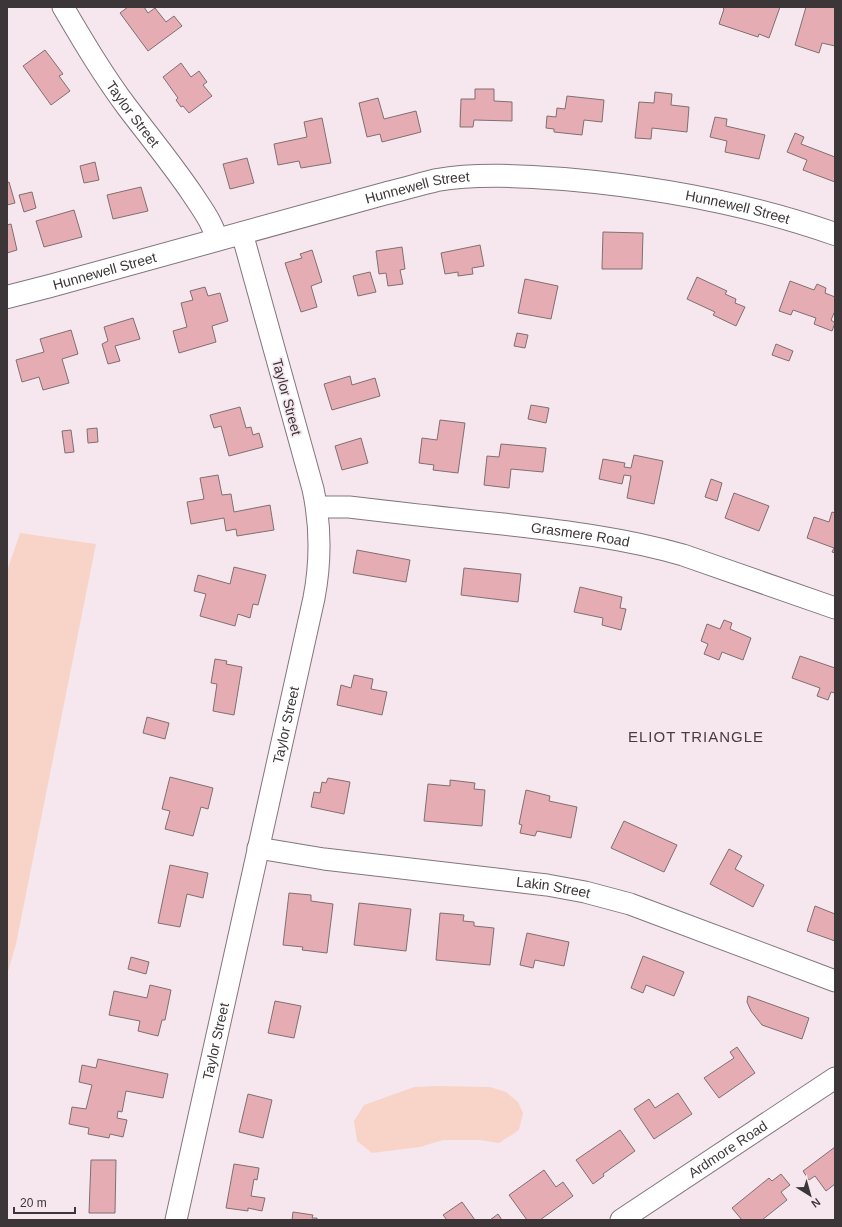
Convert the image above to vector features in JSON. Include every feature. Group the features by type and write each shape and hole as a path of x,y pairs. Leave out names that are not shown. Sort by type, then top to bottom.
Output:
{"main road":[{"name":"Hunnewell Street","path":"7,297 438,180 490,176 549,178 606,183 666,191 768,212 835,234"}],"street":[{"name":"Taylor Street","path":"63,7 83,43 104,74 210,221 217,240"},
{"name":"Taylor Street","path":"176,1220 317,582 320,548 317,508 313,489 242,233"},
{"name":"Grasmere Road","path":"317,508 349,507 556,530 612,539 664,550 835,608"},
{"name":"Lakin Street","path":"258,848 324,859 547,885 586,892 630,904 835,982"},
{"name":"Ardmore Road","path":"621,1220 835,1078"}],"shaded area":[{"path":"20,533 96,544 16,944 7,975 7,571"},
{"path":"414,1087 490,1087 506,1092 518,1102 523,1113 519,1130 499,1143 479,1140 443,1140 420,1147 372,1153 357,1141 354,1121 364,1105"}],"building":[{"path":"128,7 144,7 148,13 155,8 166,22 174,16 182,26 148,51 120,13"},
{"path":"722,7 780,7 769,38 759,34 758,37 719,24 724,9"},
{"path":"806,7 835,7 835,46 822,43 819,53 795,45"},
{"path":"45,50 63,74 59,76 70,91 51,105 23,66"},
{"path":"181,63 191,77 199,71 207,82 203,85 212,96 189,113 183,106 181,107 176,100 178,98 163,77"},
{"path":"475,89 494,89 494,101 512,102 512,121 474,120 473,127 460,127 461,99 475,99"},
{"path":"655,92 672,94 671,105 689,107 687,132 652,128 651,139 635,138 639,102 654,103"},
{"path":"567,96 604,100 602,122 584,120 582,135 554,132 554,129 546,128 547,116 556,117 557,108 565,109"},
{"path":"378,98 384,119 416,111 421,132 382,142 380,134 367,137 359,103"},
{"path":"715,117 727,119 726,126 765,135 759,159 725,152 727,141 710,137"},
{"path":"322,118 331,163 301,168 299,161 278,165 274,144 307,137 304,122"},
{"path":"795,133 804,137 801,144 835,157 835,182 803,170 807,160 787,152"},
{"path":"247,158 254,183 230,189 223,164"},
{"path":"95,162 99,180 84,183 80,166"},
{"path":"9,182 15,203 7,205 7,183"},
{"path":"141,187 148,211 113,219 107,195"},
{"path":"32,192 36,208 24,212 19,195"},
{"path":"74,210 82,237 44,247 36,221"},
{"path":"11,224 17,250 7,253 7,225"},
{"path":"603,232 643,233 642,269 602,269"},
{"path":"480,245 484,266 472,268 473,274 458,276 458,272 445,274 441,253"},
{"path":"402,247 405,269 400,270 403,284 388,286 386,273 379,274 376,251"},
{"path":"312,250 322,282 311,286 317,307 301,312 285,263 302,258 300,254"},
{"path":"370,272 376,292 358,296 353,276"},
{"path":"697,277 727,291 725,294 736,299 735,303 745,307 736,326 713,315 715,312 687,299"},
{"path":"525,279 558,286 551,319 518,313"},
{"path":"790,281 814,290 817,284 826,288 825,293 835,297 835,311 831,320 835,323 832,331 814,324 816,318 793,310 791,315 779,311"},
{"path":"205,287 208,296 220,293 228,321 212,326 216,342 179,353 173,331 187,327 181,303 193,300 190,291"},
{"path":"133,318 140,339 115,346 120,361 108,364 102,344 108,341 104,327"},
{"path":"71,330 78,354 62,359 69,383 43,390 39,377 22,382 16,360 44,352 40,339"},
{"path":"517,333 528,335 525,348 514,346"},
{"path":"776,344 793,351 789,361 772,355"},
{"path":"350,376 352,385 375,378 380,396 332,410 324,384"},
{"path":"531,405 549,408 546,423 528,419"},
{"path":"240,407 246,428 251,427 253,435 259,433 263,447 229,456 221,426 214,428 210,415"},
{"path":"440,420 465,423 458,473 433,470 434,465 419,463 422,438 437,440"},
{"path":"97,428 98,442 88,443 87,429"},
{"path":"71,430 74,452 65,453 62,431"},
{"path":"361,438 368,463 342,470 335,446"},
{"path":"501,444 546,448 543,472 511,469 509,488 484,485 487,456 499,457"},
{"path":"634,455 663,461 654,504 627,498 631,476 624,475 622,484 599,479 603,459 625,463 624,467 631,468"},
{"path":"218,475 222,495 231,494 234,512 270,505 274,530 237,536 236,529 226,531 224,518 191,524 187,502 204,499 200,478"},
{"path":"711,479 722,483 717,501 705,497"},
{"path":"734,493 769,506 759,531 725,518"},
{"path":"832,512 835,513 835,553 832,552 834,548 807,538 814,517 829,522"},
{"path":"357,550 410,560 406,582 353,573"},
{"path":"234,567 266,575 258,605 253,604 250,618 238,614 235,626 200,616 206,594 194,591 198,575 230,584"},
{"path":"464,568 521,574 518,602 461,595"},
{"path":"580,587 622,597 620,608 626,609 621,630 602,625 603,618 574,612"},
{"path":"724,620 732,623 730,629 751,638 743,660 722,652 719,660 704,654 708,644 701,641 707,624 720,629"},
{"path":"800,656 835,668 835,693 831,692 828,700 817,696 820,688 792,678"},
{"path":"215,659 227,661 226,664 242,667 234,715 213,711 217,684 211,683"},
{"path":"354,675 373,679 371,689 387,692 382,715 337,705 341,685 351,688"},
{"path":"147,717 169,723 165,739 143,733"},
{"path":"170,777 213,788 208,809 201,807 193,836 165,829 170,811 162,809"},
{"path":"328,778 350,782 344,814 311,807 314,792 320,793 322,782 326,783"},
{"path":"450,780 475,783 474,789 485,790 482,826 424,821 428,784 450,786"},
{"path":"526,790 550,796 549,801 577,807 571,838 537,831 535,836 520,833 522,825 519,824"},
{"path":"624,821 677,845 664,872 611,848"},
{"path":"729,849 742,856 735,869 764,885 753,907 710,884"},
{"path":"170,865 208,873 203,898 187,894 180,927 158,923"},
{"path":"289,893 311,895 311,901 333,904 327,953 302,950 303,947 283,945"},
{"path":"359,903 411,909 406,951 354,945"},
{"path":"815,906 835,914 835,941 807,931"},
{"path":"440,913 464,915 463,921 474,922 474,926 494,928 490,965 436,960"},
{"path":"527,933 569,942 564,966 535,960 533,968 520,965"},
{"path":"643,956 684,972 674,996 646,985 643,993 631,988"},
{"path":"131,957 149,962 146,974 128,969"},
{"path":"150,985 171,990 165,1020 162,1020 158,1036 138,1031 140,1021 109,1015 114,991 147,998"},
{"path":"748,996 809,1018 802,1039 762,1025 751,1011 747,1002"},
{"path":"275,1001 301,1006 294,1038 268,1033"},
{"path":"737,1047 755,1073 719,1098 704,1078 734,1058 730,1052"},
{"path":"98,1059 168,1074 163,1098 126,1091 122,1112 118,1111 117,1118 127,1120 123,1137 110,1134 109,1138 88,1134 89,1128 69,1124 72,1107 86,1109 92,1085 79,1082 82,1065 96,1068"},
{"path":"678,1093 692,1114 654,1139 634,1109 649,1099 655,1108"},
{"path":"248,1094 272,1100 263,1138 239,1132"},
{"path":"620,1130 635,1151 603,1174 604,1176 593,1184 576,1160"},
{"path":"835,1147 835,1184 826,1191 815,1176 809,1180 803,1171"},
{"path":"91,1160 116,1160 115,1213 89,1213"},
{"path":"234,1164 259,1168 257,1180 254,1179 251,1196 265,1198 262,1211 248,1208 248,1211 226,1208"},
{"path":"544,1170 556,1187 563,1182 573,1196 540,1220 527,1220 509,1195"},
{"path":"781,1174 790,1185 781,1192 787,1200 762,1220 742,1220 732,1208 769,1178 772,1181"},
{"path":"462,1202 475,1220 447,1220 443,1215"},
{"path":"293,1212 313,1215 312,1218 317,1218 317,1220 292,1220"},
{"path":"498,1214 502,1220 490,1220"}],"district":[{"name":"ELIOT TRIANGLE","path":"696,736"}]}
